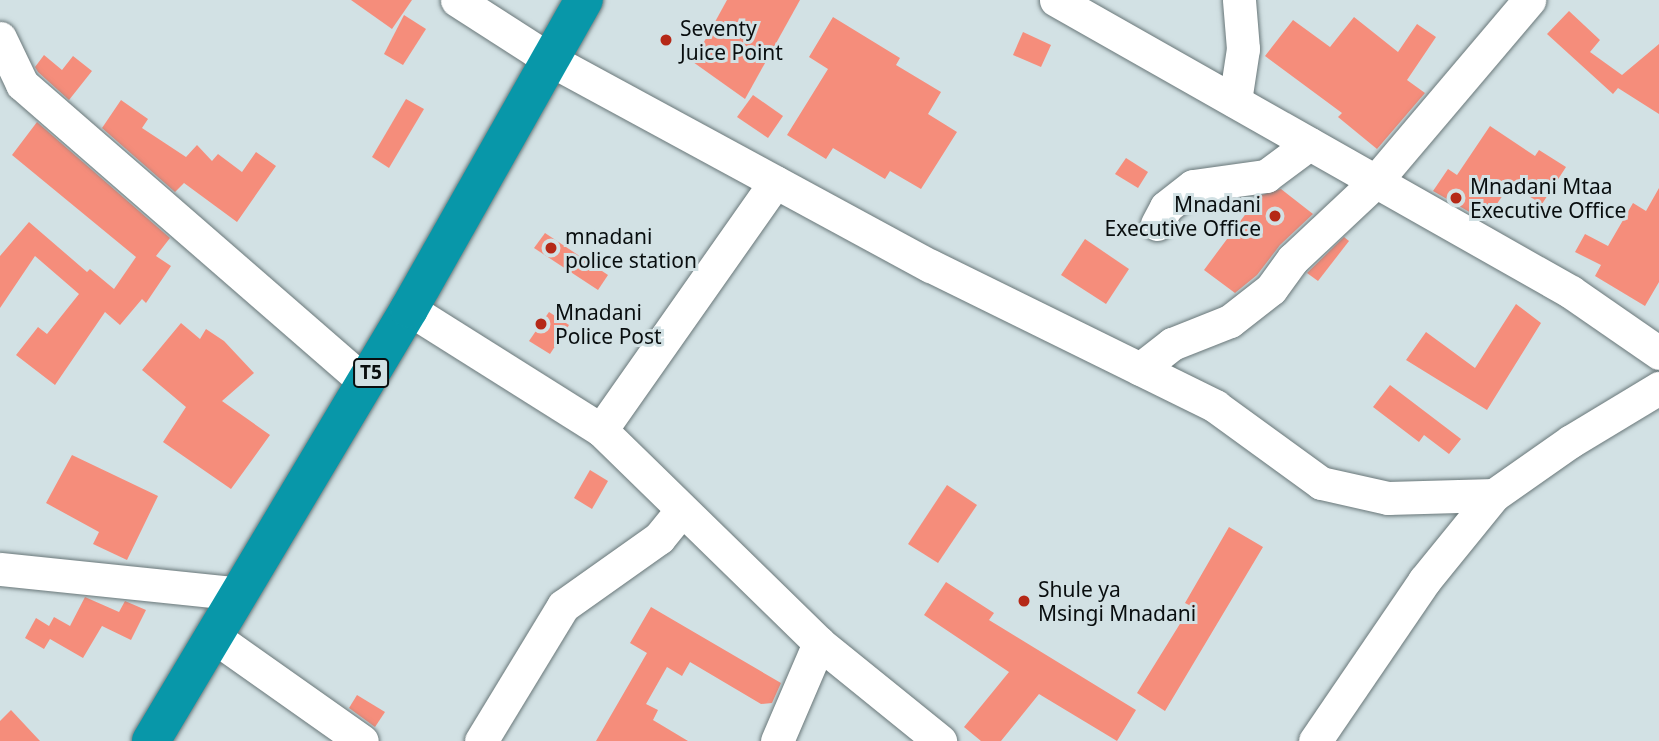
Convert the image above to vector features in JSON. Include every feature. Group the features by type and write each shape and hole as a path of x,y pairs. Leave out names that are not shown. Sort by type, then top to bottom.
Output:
{"highway":[{"name":"T5","path":"151,741 409,309 584,0"}],"street":[{"path":"457,0 549,59 775,182 1020,313 1140,369 1251,429 1321,484 1388,498 1494,495"},
{"path":"1056,0 1374,183 1571,292 1659,353"},
{"path":"1235,101 1243,49 1239,0"},
{"path":"1140,369 1172,344 1230,321 1248,309 1374,183 1529,0"},
{"path":"0,38 22,84 365,382"},
{"path":"1157,223 1166,207 1193,186 1266,176 1309,144"},
{"path":"601,430 775,182"},
{"path":"409,309 601,430 819,643 940,741"},
{"path":"1315,741 1424,581 1494,495 1571,441 1659,388"},
{"path":"481,741 562,606 650,545 681,511"},
{"path":"0,569 240,594"},
{"path":"213,636 362,741"},
{"path":"778,741 819,643"}],"building":[{"path":"351,0 412,0 392,29"},
{"path":"727,0 800,0 745,99 693,62"},
{"path":"1569,11 1600,40 1590,52 1622,75 1659,44 1659,114 1618,88 1613,94 1547,34"},
{"path":"404,15 426,29 403,65 384,54"},
{"path":"833,17 900,58 896,65 941,92 928,114 957,132 921,189 890,171 885,179 833,148 826,159 787,135 828,69 809,57"},
{"path":"1354,17 1398,52 1417,24 1436,37 1407,80 1425,93 1377,149 1338,117 1342,113 1265,56 1293,20 1330,47"},
{"path":"1023,32 1051,45 1041,67 1013,55"},
{"path":"44,55 62,70 73,56 92,71 69,100 35,67"},
{"path":"753,95 783,116 768,138 737,117"},
{"path":"406,99 424,109 389,168 372,157"},
{"path":"121,100 148,119 142,128 186,157 197,145 212,161 218,154 242,172 256,152 276,166 237,222 184,183 175,192 102,128"},
{"path":"37,122 170,238 156,256 171,266 146,303 142,299 120,325 105,312 55,385 16,355 38,327 47,334 79,294 35,256 0,308 0,256 29,222 87,272 90,269 114,289 136,257 12,155"},
{"path":"1490,126 1535,156 1539,150 1566,167 1542,204 1510,185 1485,221 1433,191 1448,169 1457,175"},
{"path":"1126,158 1148,172 1138,188 1115,174"},
{"path":"1659,188 1659,282 1645,306 1595,276 1601,265 1575,252 1585,234 1608,246 1633,203 1646,211"},
{"path":"1281,189 1313,214 1280,245 1257,275 1235,293 1204,270 1259,196"},
{"path":"545,233 608,275 598,290 534,248"},
{"path":"1344,237 1349,241 1318,281 1307,273"},
{"path":"1085,239 1129,269 1106,304 1061,275"},
{"path":"1516,304 1541,323 1487,410 1406,360 1426,332 1475,368"},
{"path":"549,312 569,325 550,354 529,341"},
{"path":"181,323 200,339 206,329 224,341 254,373 222,401 270,435 231,489 163,442 186,407 142,370"},
{"path":"1390,385 1461,439 1449,454 1424,435 1419,442 1373,407"},
{"path":"72,455 158,496 127,560 93,544 99,532 46,503"},
{"path":"590,470 608,481 592,509 574,498"},
{"path":"947,485 977,505 938,563 908,544"},
{"path":"1229,527 1263,547 1165,711 1137,693 1191,606 1185,603"},
{"path":"946,582 994,613 989,620 1136,710 1117,741 1039,694 1001,741 981,741 964,727 1009,672 924,615"},
{"path":"85,597 119,612 125,601 146,610 131,640 102,626 83,658 50,639 44,649 25,638 36,618 49,626 54,617 70,626"},
{"path":"651,607 781,683 772,703 761,704 690,662 682,676 667,667 646,704 658,710 653,720 688,741 596,741 647,653 630,643"},
{"path":"357,695 385,712 375,727 349,708"},
{"path":"11,710 40,741 0,741 0,721"}],"place":[{"name":"Seventy Juice Point","path":"666,40"},
{"name":"Mnadani Mtaa Executive Office","path":"1456,198"},
{"name":"Mnadani Executive Office","path":"1275,216"},
{"name":"mnadani police station","path":"551,248"},
{"name":"Mnadani Police Post","path":"541,324"},
{"name":"Shule ya Msingi Mnadani","path":"1024,601"}]}
